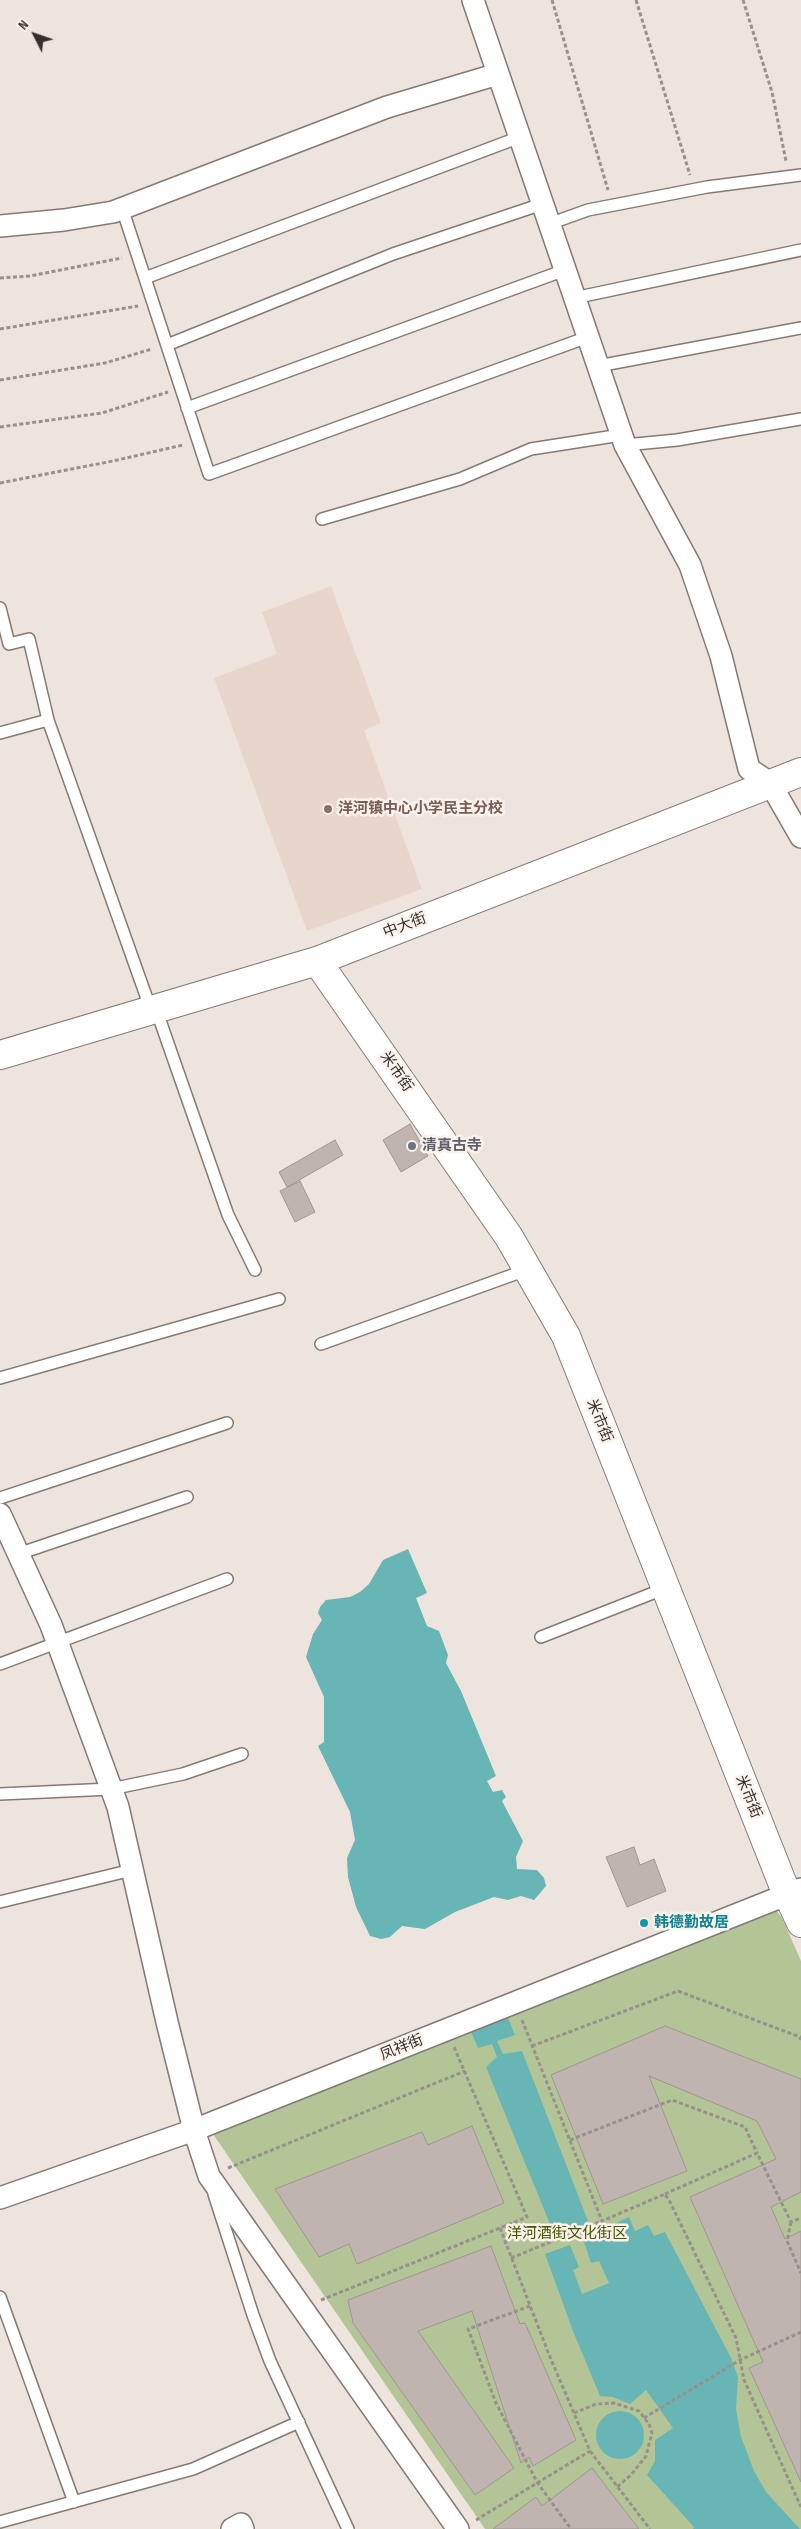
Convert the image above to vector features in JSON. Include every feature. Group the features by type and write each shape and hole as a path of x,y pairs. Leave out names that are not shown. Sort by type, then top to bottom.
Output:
{"street":[{"path":"473,0 623,440 690,565 721,656 749,769 770,783 801,837"},
{"path":"0,226 64,220 122,208 387,108 498,74"},
{"name":"中大街","path":"0,1055 317,960 801,772"},
{"name":"米市街","path":"317,960 454,1154 529,1268 566,1336 666,1588 794,1892 801,1923"},
{"path":"0,1514 57,1642 118,1808 194,2130 209,2176 302,2308 463,2526"},
{"name":"凤祥街","path":"0,2198 194,2130 794,1892"},
{"path":"232,2529 241,2524 243,2529"}],"lane":[{"path":"145,278 520,138"},
{"path":"167,345 393,254 546,214 588,210 695,190 795,175"},
{"path":"122,208 209,474 588,337"},
{"path":"574,298 801,250"},
{"path":"187,408 565,270"},
{"path":"598,366 801,328"},
{"path":"322,519 460,479 531,450 623,440 678,440 801,419"},
{"path":"0,608 9,644 29,639 48,720 228,1215 254,1270"},
{"path":"0,733 48,720"},
{"path":"321,1344 529,1268"},
{"path":"0,1378 279,1299"},
{"path":"0,1498 227,1423"},
{"path":"18,1554 187,1497"},
{"path":"0,1664 227,1579"},
{"path":"541,1637 666,1588"},
{"path":"0,1794 111,1789 183,1774 242,1754"},
{"path":"0,1902 132,1870"},
{"path":"194,2130 253,2315 298,2422 348,2529"},
{"path":"0,2297 74,2502"},
{"path":"0,2522 193,2469 298,2422"}],"path":[{"path":"552,0 612,205"},
{"path":"636,0 695,190"},
{"path":"743,0 772,92 795,175"},
{"path":"0,278 30,276 138,255"},
{"path":"0,329 153,303"},
{"path":"0,380 105,363 167,345"},
{"path":"0,427 102,413 181,388"},
{"path":"0,483 113,461 198,441"},
{"path":"532,2046 678,1991 800,2037 801,2040"},
{"path":"516,2003 602,2221"},
{"path":"302,2308 527,2217 446,2031"},
{"path":"209,2176 464,2071"},
{"path":"570,2140 672,2100 746,2127 791,2222 787,2241 801,2273"},
{"path":"511,2258 602,2221 757,2153"},
{"path":"665,2194 736,2338 744,2380 801,2507"},
{"path":"791,2222 801,2218"},
{"path":"500,2228 590,2451 650,2529"},
{"path":"530,2306 468,2329 496,2403 537,2482 571,2529"},
{"path":"644,2418 740,2360 801,2332"},
{"path":"574,2413 596,2404 614,2403 638,2411 649,2424 652,2432 646,2456 631,2475 617,2487"},
{"path":"463,2526 590,2451"}],"shaded area":[{"name":"洋河镇中心小学民主分校","path":"331,586 381,723 364,730 422,889 307,931 214,678 277,654 262,612"}],"green space":[{"name":"洋河酒街文化街区","path":"767,1899 782,1918 801,1961 801,2529 485,2529 206,2124"}],"water":[{"path":"408,1549 427,1593 416,1598 427,1626 439,1631 448,1655 446,1663 461,1691 496,1776 487,1781 493,1792 502,1790 506,1797 502,1801 523,1841 516,1857 517,1869 537,1870 544,1878 546,1886 534,1900 521,1896 508,1900 494,1897 455,1912 425,1929 402,1926 390,1937 381,1939 370,1936 356,1907 348,1877 347,1858 355,1840 350,1812 318,1746 324,1742 324,1697 306,1657 313,1634 322,1620 318,1613 320,1607 326,1600 350,1597 360,1592 369,1584 383,1560"},
{"path":"505,2010 515,2035 497,2041 503,2054 522,2051 588,2221 580,2228 560,2235 552,2229 486,2067 497,2057 492,2044 478,2048 468,2025"},
{"path":"629,2217 635,2231 648,2225 654,2236 665,2232 731,2358 738,2377 736,2409 741,2437 754,2471 766,2492 800,2529 693,2529 694,2527 647,2475 655,2461 655,2440 673,2428 646,2390 630,2404 613,2397 600,2396 573,2331 545,2254 570,2245 579,2267 573,2270 582,2294 609,2283 599,2261 591,2263 583,2239"},
{"path":"615,2411 625,2411 637,2418 644,2430 644,2440 637,2452 625,2459 615,2459 607,2455 600,2448 596,2440 596,2430 600,2422 607,2415"}],"building":[{"path":"410,1124 428,1156 401,1172 383,1140"},
{"path":"335,1140 343,1155 287,1187 279,1172"},
{"path":"300,1181 315,1212 295,1222 280,1191"},
{"path":"634,1847 640,1865 654,1859 666,1891 627,1907 606,1857"},
{"path":"665,2026 801,2079 801,2192 771,2207 785,2239 801,2231 801,2482 749,2368 763,2362 690,2197 776,2159 757,2121 649,2076 687,2171 603,2204 551,2075"},
{"path":"472,2126 504,2203 357,2264 349,2244 319,2257 275,2189 422,2132 428,2145"},
{"path":"491,2246 520,2324 525,2323 576,2440 533,2466 529,2457 521,2463 472,2311 418,2331 514,2468 475,2495 353,2323 348,2300"},
{"path":"592,2468 639,2529 493,2529 536,2497 542,2506"}],"place":[{"name":"洋河镇中心小学民主分校","path":"328,809"},
{"name":"清真古寺","path":"412,1146"},
{"name":"韩德勤故居","path":"644,1923"}]}
